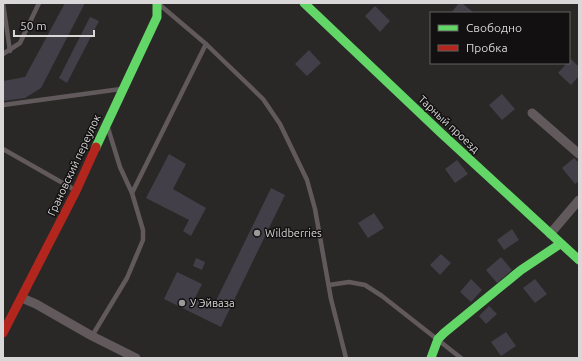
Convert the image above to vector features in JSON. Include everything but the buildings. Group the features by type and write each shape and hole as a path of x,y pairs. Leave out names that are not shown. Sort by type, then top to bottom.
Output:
{"street":[{"name":"Тарный проезд","path":"304,3 440,133 579,260"},
{"name":"Грановский переулок","path":"3,333 76,191 156,17 158,4"},
{"path":"532,113 579,154"},
{"path":"550,234 579,200"},
{"path":"431,358 438,339 473,308 521,270 560,244"},
{"path":"22,298 36,304 92,336 136,358"}],"lane":[{"path":"3,3 10,50"},
{"path":"3,54 20,43 38,3"},
{"path":"158,4 206,44 263,99 280,124 309,187 315,209 329,285 346,358"},
{"path":"132,193 206,44"},
{"path":"3,105 123,88"},
{"path":"92,336 127,278 143,240 144,230 132,193 120,167 107,124"},
{"path":"3,149 76,191"},
{"path":"329,285 349,282 365,285 438,339 461,358"}],"traffic: fast":[{"path":"96,147 157,17 157,3"},
{"path":"304,3 441,133 579,260"},
{"path":"431,358 438,339 444,333 521,270 560,244"}],"traffic: jam":[{"path":"3,333 76,191 96,147"}],"place":[{"name":"Wildberries","path":"257,233"},
{"name":"У Эйваза","path":"182,303"}]}
